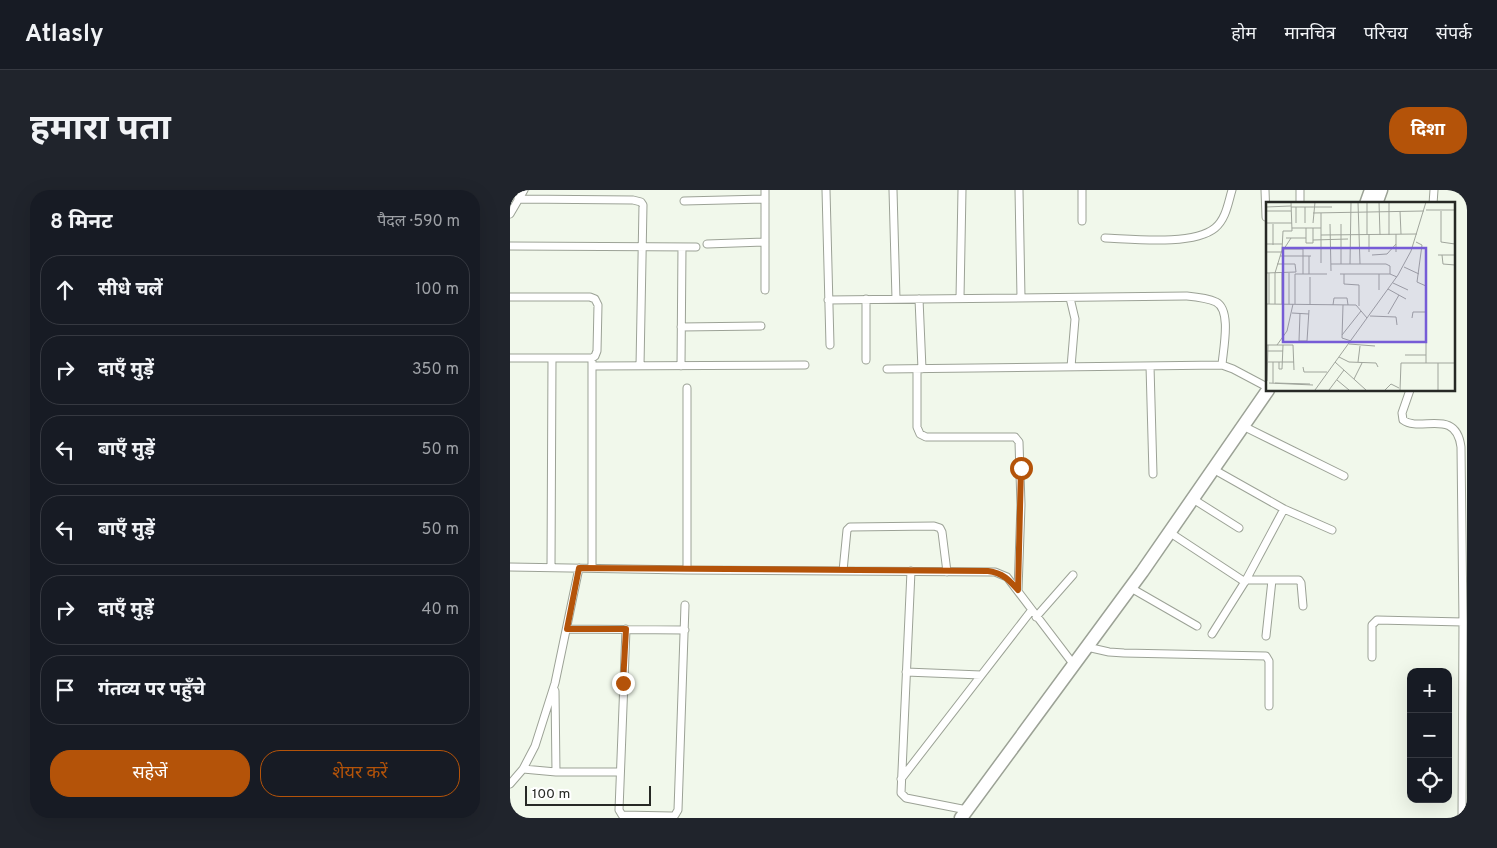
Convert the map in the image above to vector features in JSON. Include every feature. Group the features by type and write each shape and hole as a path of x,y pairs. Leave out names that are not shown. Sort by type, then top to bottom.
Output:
{"highway":[{"path":"1367,202 1371,190"},
{"path":"1377,202 1381,190"},
{"path":"964,814 1131,588 1266,391"}],"street":[{"path":"510,214 524,190"},
{"path":"611,190 611,200"},
{"path":"764,190 765,290"},
{"path":"826,190 830,345"},
{"path":"893,190 896,299"},
{"path":"960,298 962,190"},
{"path":"1019,190 1021,297"},
{"path":"1082,190 1082,221"},
{"path":"1105,238 1166,239 1202,235 1215,228 1220,222 1224,216 1232,190"},
{"path":"1265,190 1266,217"},
{"path":"1300,190 1300,202"},
{"path":"684,201 765,199"},
{"path":"518,200 634,200 641,202 643,205 643,247 640,366"},
{"path":"707,244 765,242"},
{"path":"510,246 696,247"},
{"path":"681,366 682,247"},
{"path":"828,300 1186,296 1217,302 1224,311 1226,321 1222,365"},
{"path":"510,297 590,298 595,299 598,305 597,351 592,362 592,567"},
{"path":"1070,298 1075,319 1071,368"},
{"path":"866,299 866,360"},
{"path":"919,299 920,369 917,426 920,434 926,437 1014,437 1019,442 1018,590"},
{"path":"681,327 761,326"},
{"path":"510,358 552,358 640,366 805,366"},
{"path":"551,567 552,358"},
{"path":"887,369 1222,365 1233,369 1266,388"},
{"path":"1150,366 1152,474"},
{"path":"687,388 688,570"},
{"path":"1410,391 1402,413 1403,420 1410,423 1445,424 1452,428 1461,442 1463,476 1462,818"},
{"path":"1243,426 1344,476"},
{"path":"1214,469 1284,509 1332,530"},
{"path":"1193,499 1239,528"},
{"path":"1212,634 1246,581 1284,509"},
{"path":"843,571 847,530 850,527 934,526 940,528 942,532 947,572"},
{"path":"1170,532 1246,581 1295,579 1300,581 1303,606"},
{"path":"510,566 688,570 995,572 1007,577 1018,590 1033,614 1074,665"},
{"path":"510,784 523,768 535,746 555,683 579,568"},
{"path":"910,572 901,793 906,798 964,814"},
{"path":"901,779 981,675 1033,614 1073,575"},
{"path":"1266,636 1272,580"},
{"path":"1131,588 1197,626"},
{"path":"626,629 619,810 622,815 669,816 677,813 685,605"},
{"path":"1372,656 1372,625 1375,621 1463,622"},
{"path":"567,629 685,630"},
{"path":"1087,647 1124,653 1266,656 1269,661 1269,706"},
{"path":"906,672 981,675"},
{"path":"555,683 556,772"},
{"path":"523,768 556,772 619,772"}],"route":[{"path":"623,683 626,629 567,629 579,568 988,571 1007,577 1018,590 1021,468"}]}
